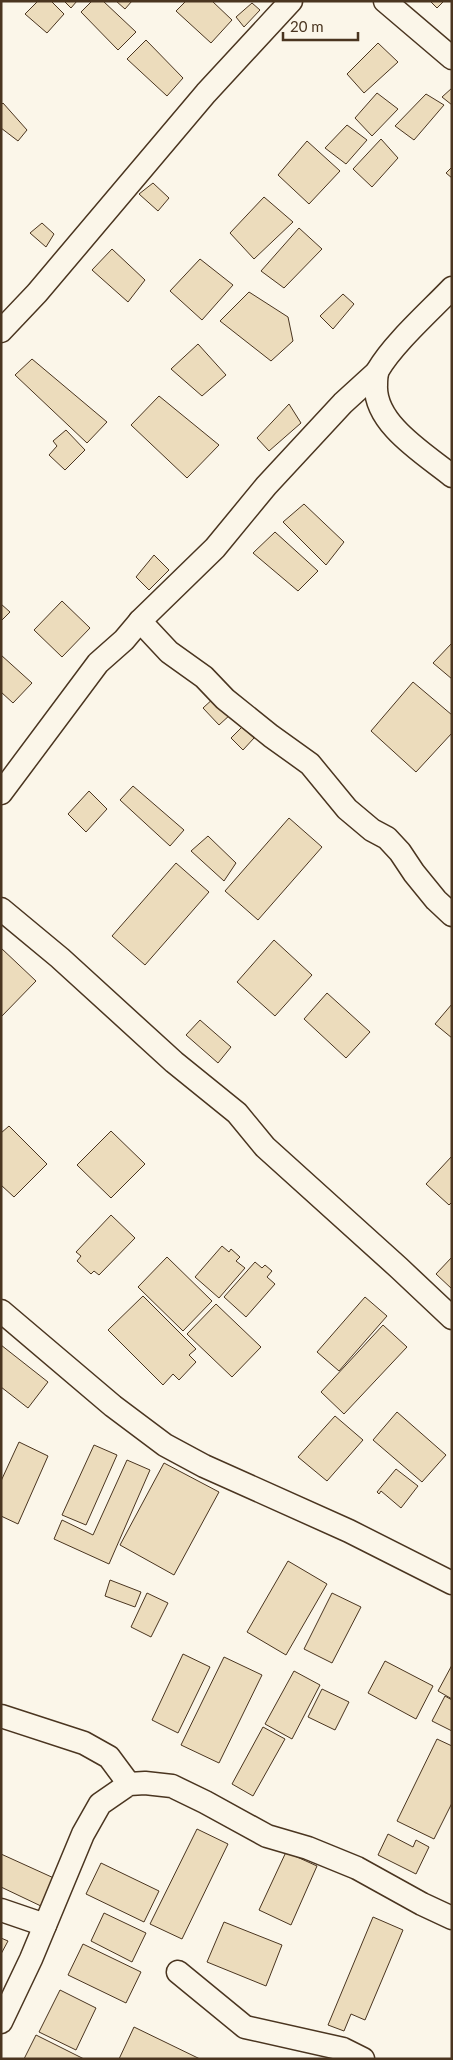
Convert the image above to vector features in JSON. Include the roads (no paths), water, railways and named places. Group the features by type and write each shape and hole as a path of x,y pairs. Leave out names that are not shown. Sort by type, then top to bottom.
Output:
{"street":[{"path":"1,331 43,286 206,93 291,1"},
{"path":"385,1 452,58"},
{"path":"1,792 98,664 215,548 272,479 343,403 377,372 394,349 452,288"},
{"path":"377,372 376,391 382,413 402,436 452,476"},
{"path":"140,621 169,652 204,677 225,699 271,736 310,764 347,809 372,830 387,838 400,852 436,900 452,915"},
{"path":"1,909 60,958 174,1062 237,1113 265,1147 452,1318"},
{"path":"1,1310 113,1406 165,1445 204,1466 349,1531 452,1583"},
{"path":"1,1716 84,1743 109,1757 128,1784"},
{"path":"1,2022 45,1925 83,1834 100,1804 128,1784 145,1783 172,1786 206,1802 267,1836 308,1848 357,1868 422,1904 452,1918"},
{"path":"1,1910 45,1925"},
{"path":"178,1972 245,2027 363,2059"}]}
